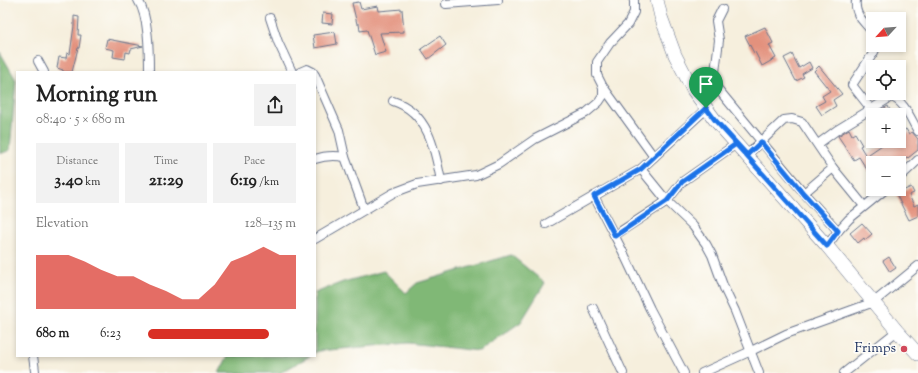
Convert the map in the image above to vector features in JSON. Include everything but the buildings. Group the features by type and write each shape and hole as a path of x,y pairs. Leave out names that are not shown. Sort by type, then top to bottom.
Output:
{"main road":[{"path":"657,0 661,18 675,55 693,90 706,108 827,246 897,331 918,354"}],"street":[{"path":"138,0 143,8 145,16 149,71"},
{"path":"446,4 498,0"},
{"path":"634,0 634,12 628,24 610,43 597,62 597,75 603,87 654,157"},
{"path":"856,0 855,8 857,15 866,25"},
{"path":"722,9 716,21 719,40 714,80 718,89 722,96 804,194 838,231"},
{"path":"270,18 278,42 291,71"},
{"path":"870,108 852,85 874,52"},
{"path":"38,61 43,71"},
{"path":"316,77 339,130 345,157 364,209"},
{"path":"316,238 393,193 418,184 476,175 499,164 534,139 586,113 599,102 603,96 603,87"},
{"path":"873,108 891,98 896,99 904,108"},
{"path":"393,101 404,104 421,120 427,130 437,160 441,181"},
{"path":"546,224 641,169 706,108"},
{"path":"818,144 866,112"},
{"path":"906,112 918,131"},
{"path":"747,155 784,120 792,119 802,122 833,168 864,206"},
{"path":"615,236 667,201 682,182 736,144"},
{"path":"316,159 336,155 345,157"},
{"path":"906,171 918,160"},
{"path":"804,194 833,168"},
{"path":"641,169 667,201 693,226 706,244 712,255 759,373"},
{"path":"594,196 650,309 684,373"},
{"path":"827,246 838,231 864,206 877,196"},
{"path":"702,373 786,334 874,302 918,266"},
{"path":"593,308 623,373"},
{"path":"844,373 897,331"},
{"path":"33,357 35,371"}],"green space":[{"path":"0,52 16,80 10,150 0,154"},
{"path":"511,255 545,283 521,322 479,351 408,343 316,352 316,293 343,282 384,271 406,293 417,283"},
{"path":"227,357 308,357 280,373 219,373"}],"place":[{"name":"Frimps","path":"904,349"}],"route":[{"path":"706,108 747,155 761,142 804,194 838,231 827,246 736,144 682,182 667,201 615,236 594,196 641,169 706,108"}]}
